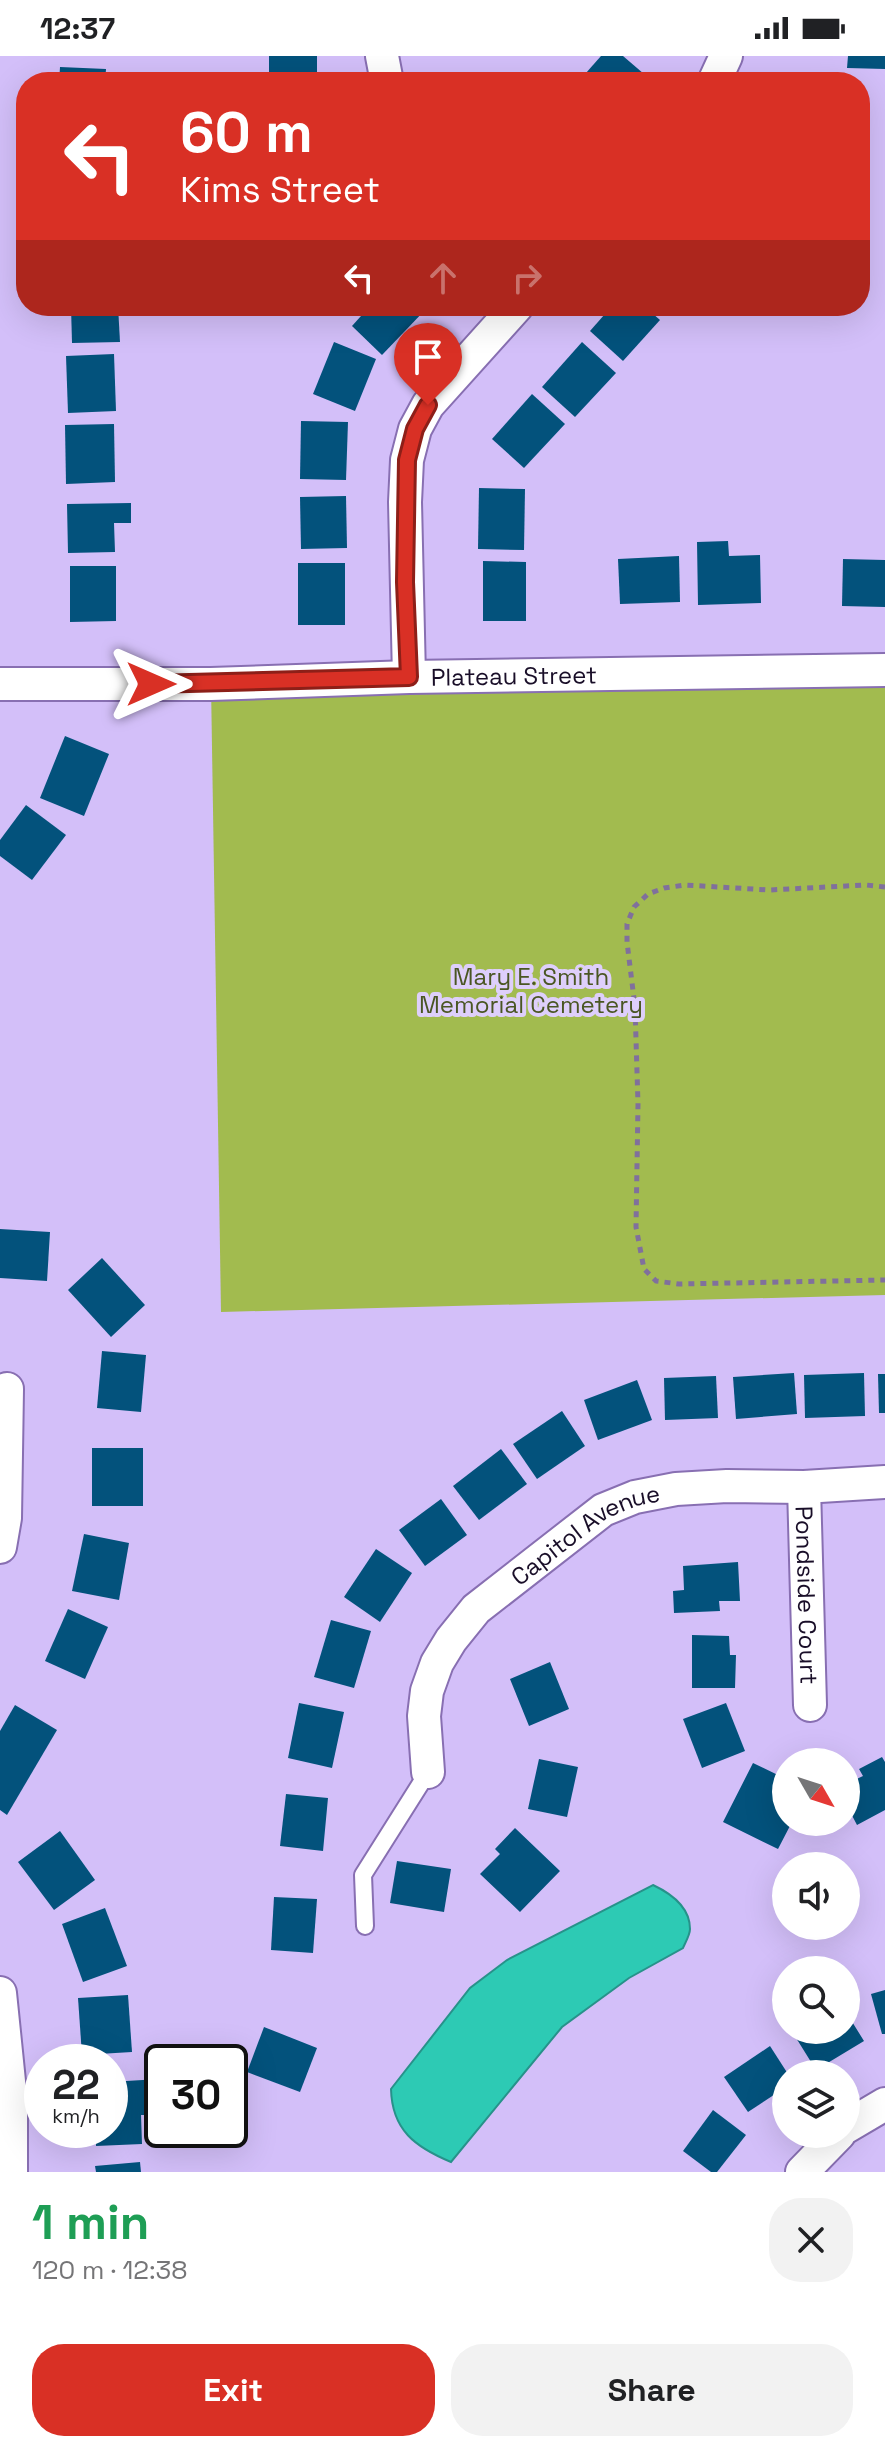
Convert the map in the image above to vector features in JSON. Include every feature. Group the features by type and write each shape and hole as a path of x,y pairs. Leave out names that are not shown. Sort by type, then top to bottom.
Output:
{"street":[{"path":"409,677 405,502 407,460 415,429 428,405 508,316"},
{"name":"Plateau Street","path":"0,684 211,684 409,677 885,670"},
{"path":"0,1547 5,1518 7,1389"},
{"name":"Capitol Avenue","path":"428,1772 424,1716 427,1691 437,1663 451,1640 476,1609 523,1569 603,1510 635,1497 676,1489 885,1482"},
{"name":"Pondside Court","path":"804,1487 810,1705"},
{"path":"0,1993 11,2101 11,2172"},
{"path":"860,2119 885,2104"},
{"path":"802,2172 825,2148"}],"lane":[{"path":"365,1926 363,1875 428,1772"}],"path":[{"path":"885,887 866,885 769,890 685,885 664,888 648,894 634,907 627,924 635,1007 638,1104 636,1227 644,1269 656,1281 679,1284 885,1280"}],"green space":[{"name":"Mary E. Smith Memorial Cemetery","path":"885,670 885,1295 221,1312 211,684"}],"shaded area":[{"path":"653,1885 672,1897 687,1914 690,1931 683,1948 629,1978 562,2027 451,2162 416,2143 396,2116 391,2089 470,1988 507,1960"}],"building":[{"path":"269,56 317,56 317,72 269,72"},
{"path":"601,56 623,56 642,72 587,72"},
{"path":"848,56 885,56 885,69 847,68"},
{"path":"60,67 106,69 106,72 60,72"},
{"path":"71,316 119,316 120,342 72,343"},
{"path":"361,316 419,316 382,355 352,326"},
{"path":"603,316 655,316 660,320 623,361 590,331"},
{"path":"334,342 376,359 355,411 313,394"},
{"path":"582,342 616,373 575,417 542,387"},
{"path":"114,354 116,411 68,413 66,356"},
{"path":"532,394 565,424 524,468 492,439"},
{"path":"301,421 348,422 346,480 300,479"},
{"path":"114,424 115,482 66,484 65,425"},
{"path":"479,488 525,489 524,550 478,549"},
{"path":"346,496 347,548 301,549 300,497"},
{"path":"131,503 131,523 114,523 115,552 68,553 67,504"},
{"path":"728,541 729,556 760,555 761,603 698,605 697,542"},
{"path":"679,556 680,602 620,604 618,559"},
{"path":"843,559 885,560 885,607 842,606"},
{"path":"483,561 526,562 526,621 483,621"},
{"path":"298,563 345,563 345,625 298,625"},
{"path":"70,566 116,566 116,621 70,622"},
{"path":"65,736 109,754 84,816 40,798"},
{"path":"26,805 66,835 32,880 0,856 0,840"},
{"path":"0,1229 50,1232 47,1281 0,1278"},
{"path":"102,1258 145,1305 111,1337 68,1290"},
{"path":"102,1351 146,1355 141,1412 97,1408"},
{"path":"794,1373 797,1414 736,1419 733,1377"},
{"path":"864,1373 865,1416 805,1418 804,1375"},
{"path":"878,1374 885,1374 885,1413 879,1413"},
{"path":"716,1376 718,1418 665,1420 664,1378"},
{"path":"637,1380 652,1420 598,1440 584,1400"},
{"path":"562,1411 585,1446 537,1479 513,1444"},
{"path":"92,1448 143,1448 143,1506 92,1506"},
{"path":"501,1449 527,1484 479,1520 453,1486"},
{"path":"441,1499 467,1535 425,1566 399,1530"},
{"path":"84,1534 129,1543 119,1600 72,1591"},
{"path":"376,1549 412,1573 380,1622 344,1597"},
{"path":"738,1562 740,1601 719,1601 720,1611 674,1613 673,1591 684,1590 683,1566"},
{"path":"68,1609 108,1627 85,1679 45,1661"},
{"path":"331,1620 371,1631 354,1688 314,1677"},
{"path":"692,1635 729,1636 730,1655 736,1655 735,1688 692,1688"},
{"path":"550,1662 569,1709 529,1726 510,1679"},
{"path":"299,1703 344,1712 332,1768 288,1758"},
{"path":"726,1703 745,1751 702,1768 683,1719"},
{"path":"15,1705 57,1730 7,1815 0,1810 0,1731"},
{"path":"882,1757 885,1762 885,1810 860,1823 860,1777 863,1776 860,1768"},
{"path":"539,1759 578,1767 567,1817 528,1809"},
{"path":"753,1763 772,1772 772,1836 785,1836 778,1849 723,1822"},
{"path":"286,1794 328,1798 323,1851 280,1846"},
{"path":"515,1828 560,1871 520,1912 480,1874 500,1854 495,1849"},
{"path":"60,1831 95,1880 54,1910 18,1862"},
{"path":"397,1861 451,1869 444,1912 390,1903"},
{"path":"274,1897 317,1899 313,1953 271,1950"},
{"path":"105,1908 127,1966 83,1982 62,1924"},
{"path":"885,1990 885,2034 882,2034 871,1994"},
{"path":"128,1995 132,2052 128,2052 128,2044 81,2044 78,1998"},
{"path":"264,2027 317,2048 300,2092 248,2072"},
{"path":"800,2044 859,2044 833,2060 810,2060"},
{"path":"770,2046 779,2060 772,2060 772,2096 748,2112 724,2077"},
{"path":"144,2080 142,2144 128,2145 128,2081"},
{"path":"713,2110 746,2135 717,2172 711,2172 683,2151"},
{"path":"140,2162 141,2172 96,2172 95,2166"}],"route":[{"path":"151,684 409,677 405,582 407,460 415,429 428,405"}]}
